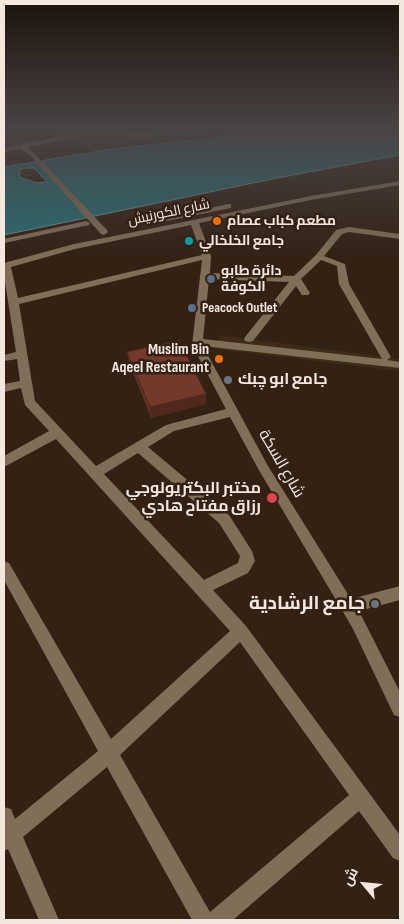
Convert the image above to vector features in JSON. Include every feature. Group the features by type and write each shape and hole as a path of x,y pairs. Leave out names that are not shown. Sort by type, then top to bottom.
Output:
{"street":[{"path":"48,172 89,221 104,232"},
{"name":"شارع الكورنيش","path":"4,263 194,222 244,208 257,201 400,176"},
{"name":"شارع الكورنيش","path":"4,263 104,232 244,208 264,208 400,183"},
{"path":"257,201 257,204 264,208"},
{"path":"4,241 89,221"},
{"name":"شارع السكة","path":"194,222 207,256 197,345 268,476 348,606 400,709"},
{"path":"248,339 296,279 319,257 338,232 344,229 400,236"},
{"path":"14,302 207,256"},
{"path":"319,257 341,264 344,284 386,357"},
{"path":"4,263 14,302 29,402 241,631 400,851"},
{"path":"205,276 296,279"},
{"path":"296,279 304,293"},
{"path":"198,342 400,366"},
{"path":"4,358 21,355"},
{"path":"4,388 26,383"},
{"path":"95,472 170,428 232,412"},
{"path":"4,462 58,432"},
{"path":"138,446 164,465 224,519 247,555 248,561 243,568 203,588"},
{"path":"4,567 204,920"},
{"path":"348,606 400,593"},
{"path":"8,838 109,752 241,631"},
{"path":"217,920 361,797"},
{"path":"4,816 8,838 49,920"}],"shaded area":[{"path":"220,335 400,359 400,371 215,349"}],"water":[{"path":"4,172 19,172 20,177 36,183 47,182 38,172 308,172 277,178 4,235"}],"building":[{"path":"179,340 206,394 150,407 127,352"}],"place":[{"name":"مطعم كباب عصام","path":"217,221"},
{"name":"جامع الخلخالي","path":"189,241"},
{"name":"دائرة طابو الكوفة","path":"211,279"},
{"name":"Peacock Outlet","path":"192,308"},
{"name":"Muslim Bin Aqeel Restaurant","path":"219,359"},
{"name":"جامع ابو چبك","path":"228,380"},
{"name":"مختبر البكتريولوجي رزاق مفتاح هادي","path":"272,498"},
{"name":"جامع الرشادية","path":"375,604"}]}
